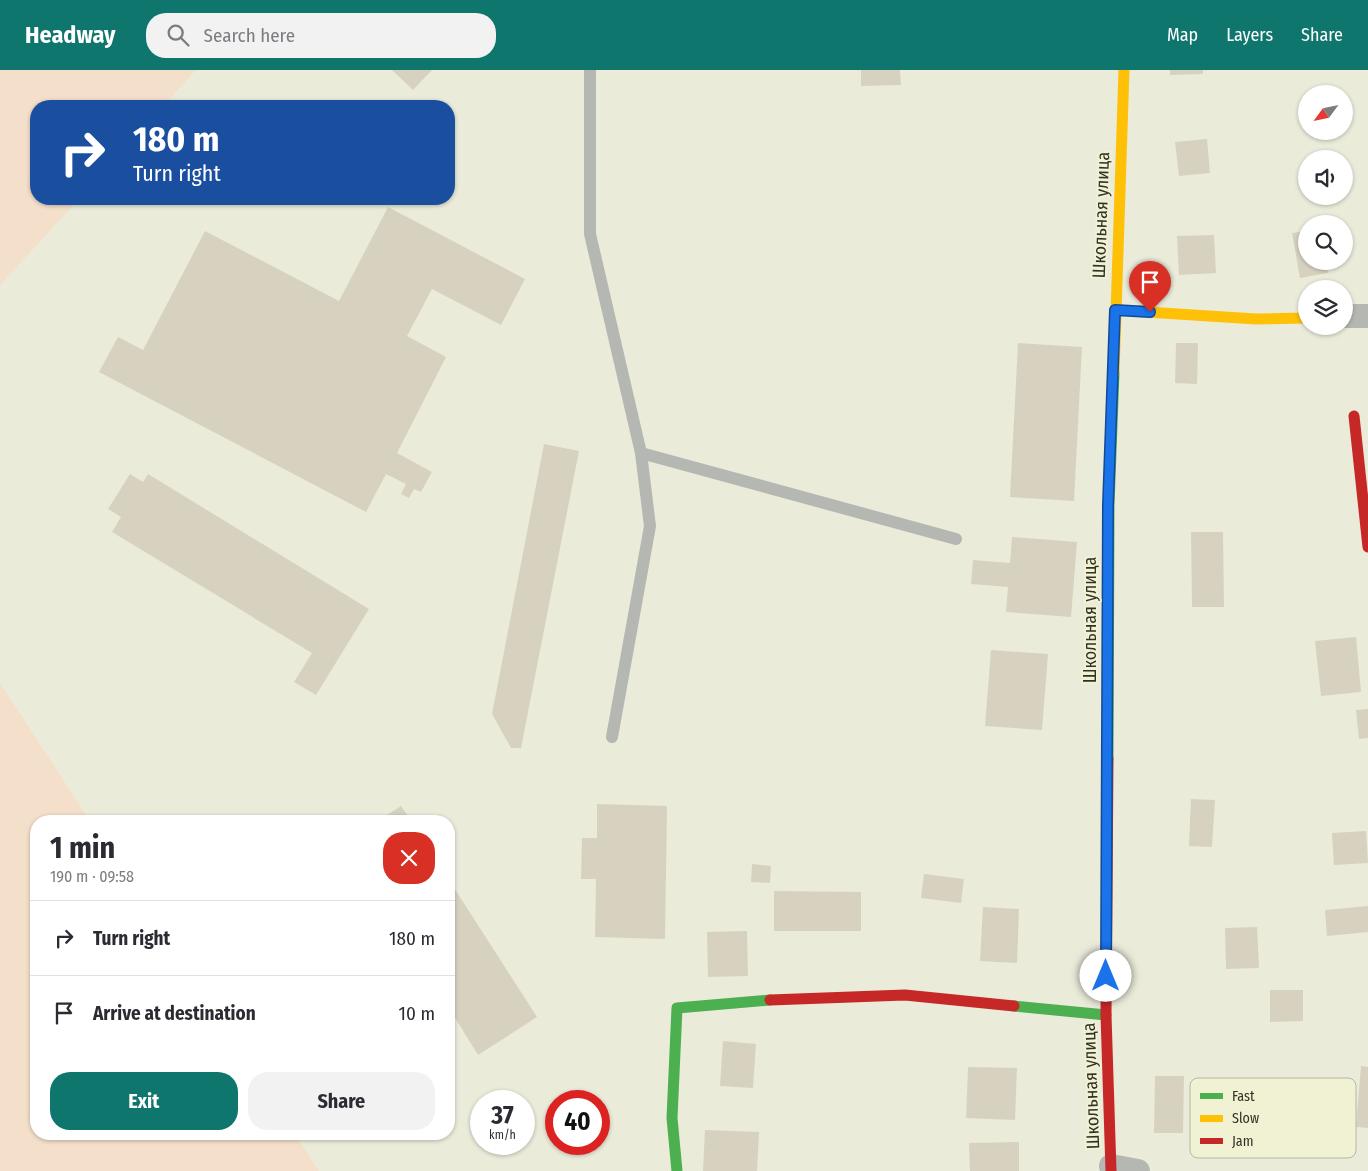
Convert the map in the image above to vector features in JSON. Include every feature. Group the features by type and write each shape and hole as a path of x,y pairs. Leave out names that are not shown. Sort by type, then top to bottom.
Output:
{"street":[{"name":"Школьная улица","path":"1111,1169 1106,1015 1108,505 1124,70"},
{"path":"1115,310 1256,319 1298,318"},
{"path":"1353,316 1368,316"},
{"path":"1354,416 1368,547"},
{"path":"677,1171 672,1118 677,1008 743,1000 905,994 1106,1015"},
{"path":"1111,1169 1138,1171"}],"lane":[{"path":"590,70 590,234 641,453 650,526 612,736"},
{"path":"641,453 956,539"}],"shaded area":[{"path":"0,70 196,70 168,100 30,100 30,205 73,205 0,285"},
{"path":"0,683 86,815 30,815 30,1140 299,1140 319,1171 0,1171"}],"building":[{"path":"392,70 432,70 413,90"},
{"path":"861,70 900,70 901,85 861,86"},
{"path":"1170,70 1203,70 1203,74 1170,75"},
{"path":"1207,139 1210,173 1179,176 1175,142"},
{"path":"388,207 525,279 501,325 432,289 407,336 446,357 397,453 432,472 421,492 414,489 409,498 401,494 406,484 386,474 366,512 99,372 118,337 143,350 205,231 339,301"},
{"path":"1298,232 1298,267 1292,233"},
{"path":"1214,235 1216,273 1179,275 1177,236"},
{"path":"1299,270 1328,270 1328,273 1300,278"},
{"path":"1018,343 1082,347 1074,501 1010,497"},
{"path":"1176,343 1198,343 1197,384 1175,383"},
{"path":"544,444 579,451 521,748 511,748 492,714"},
{"path":"130,474 143,482 148,474 369,609 316,695 294,682 312,653 112,532 121,517 108,509"},
{"path":"1191,532 1223,532 1224,607 1192,607"},
{"path":"1012,537 1077,542 1071,617 1006,612 1008,587 971,584 973,560 1010,563"},
{"path":"1356,637 1361,692 1321,696 1315,641"},
{"path":"991,650 1048,654 1042,730 985,726"},
{"path":"1368,709 1368,738 1359,739 1356,710"},
{"path":"1191,799 1215,800 1212,847 1189,846"},
{"path":"597,804 667,806 665,939 595,937 596,879 581,879 582,838 597,838"},
{"path":"401,806 407,815 387,815"},
{"path":"1366,831 1368,863 1334,865 1332,833"},
{"path":"752,864 771,866 770,883 751,882"},
{"path":"924,874 964,879 961,903 921,898"},
{"path":"455,889 537,1017 478,1055 455,1018"},
{"path":"774,891 861,892 861,931 774,931"},
{"path":"1368,906 1368,932 1327,936 1325,910"},
{"path":"983,907 1019,909 1017,963 980,961"},
{"path":"1257,927 1259,968 1226,969 1225,928"},
{"path":"747,931 748,976 708,977 707,932"},
{"path":"1270,990 1303,990 1303,1021 1270,1022"},
{"path":"723,1041 756,1044 753,1088 720,1086"},
{"path":"1361,1066 1368,1067 1368,1128 1356,1127"},
{"path":"968,1067 1017,1068 1015,1120 966,1118"},
{"path":"1155,1076 1184,1076 1183,1133 1154,1133"},
{"path":"705,1130 759,1132 757,1171 703,1171"},
{"path":"1019,1142 1019,1171 970,1171 969,1143"}],"traffic: fast":[{"path":"1108,759 1109,505 1114,373"},
{"path":"677,1171 672,1118 677,1008 770,1000"},
{"path":"1014,1006 1106,1015"}],"traffic: slow":[{"path":"1114,373 1124,70"},
{"path":"1115,310 1256,319 1298,318"}],"traffic: jam":[{"path":"1354,416 1368,547"},
{"path":"1108,759 1106,1015 1111,1171"},
{"path":"770,1000 905,995 1014,1006"}],"route":[{"path":"1106,976 1108,505 1115,310 1150,312"}]}
